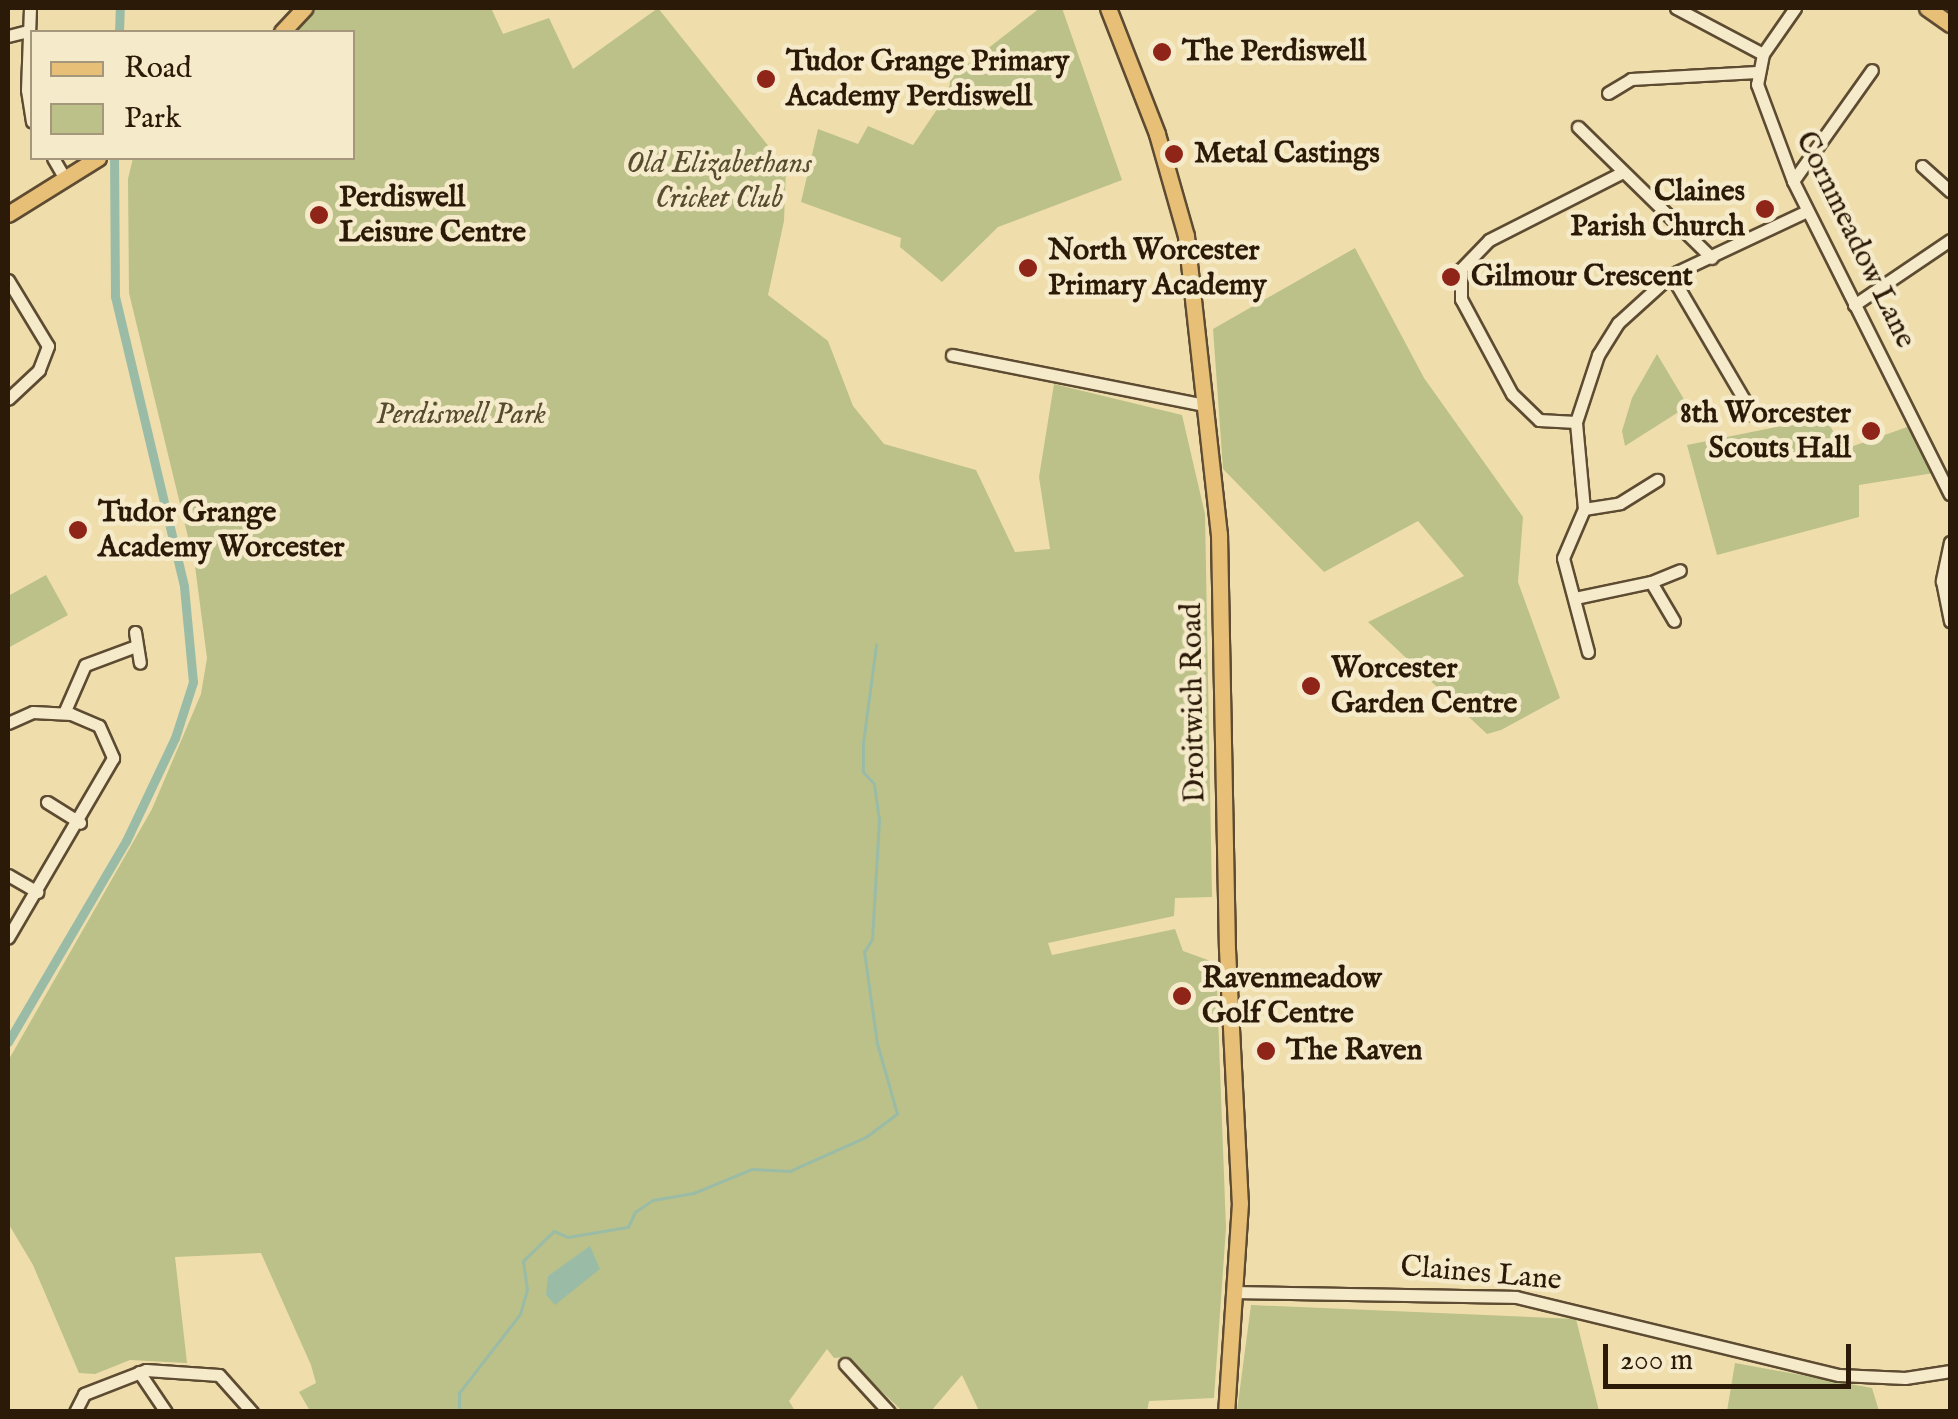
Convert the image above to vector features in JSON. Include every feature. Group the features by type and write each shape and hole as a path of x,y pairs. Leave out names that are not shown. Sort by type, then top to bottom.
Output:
{"main road":[{"path":"284,30 304,8"},
{"name":"Droitwich Road","path":"1108,8 1182,220 1219,534 1238,1292 1226,1412"},
{"path":"1927,8 1950,24"},
{"path":"8,214 94,160"}],"street":[{"path":"30,8 30,76"},
{"path":"1676,8 1763,54"},
{"path":"1608,94 1631,79 1757,72 1763,54 1795,8"},
{"path":"8,36 28,31"},
{"path":"1793,181 1872,70"},
{"name":"Cornmeadow Lane","path":"1757,72 1793,181 1854,304 1946,468 1950,494"},
{"path":"1578,126 1712,258"},
{"path":"53,160 64,177"},
{"path":"1922,166 1950,191"},
{"path":"1576,422 1539,420 1512,394 1461,299 1460,270 1489,240 1623,172"},
{"path":"1588,652 1563,558 1584,509 1576,422 1598,355 1618,324 1671,275 1807,211"},
{"path":"1854,304 1950,240"},
{"path":"1671,275 1753,415"},
{"path":"8,280 48,346 39,370 8,399"},
{"path":"952,355 1204,405"},
{"path":"1584,509 1620,503 1653,486"},
{"path":"1950,546 1942,581 1950,621"},
{"path":"1575,598 1651,582 1680,570"},
{"path":"1651,582 1674,621"},
{"path":"135,632 140,663"},
{"path":"64,713 84,665 136,646"},
{"path":"8,723 33,712 64,713 99,726 112,745 113,758 80,822 8,938"},
{"path":"46,802 80,822"},
{"path":"8,875 37,892"},
{"name":"Claines Lane","path":"1238,1292 1516,1297 1839,1375 1905,1378 1950,1371"},
{"path":"846,1364 890,1412"},
{"path":"142,1371 166,1412"},
{"path":"76,1412 84,1394 142,1371 219,1375 252,1412"}],"green space":[{"path":"314,8 491,8 503,34 549,18 573,69 658,8 786,168 784,221 768,295 828,341 853,406 884,444 976,470 1015,552 1050,549 1039,477 1054,384 1182,415 1205,514 1212,897 1175,898 1174,916 1048,943 1052,955 1175,929 1183,951 1216,963 1226,1228 1214,1398 1149,1401 1147,1411 979,1411 962,1375 931,1411 902,1411 846,1357 834,1358 827,1349 789,1401 795,1411 310,1411 299,1392 316,1383 311,1365 261,1253 175,1257 187,1363 130,1360 95,1374 79,1373 33,1265 8,1223 8,1061 152,809 201,694 207,658 195,566 129,293 128,179 133,160 355,160 355,30 295,30"},
{"path":"1040,8 1062,8 1122,180 998,227 942,282 900,247 901,238 801,202 818,129 858,144 868,126 913,145 948,93 951,77"},
{"path":"1355,248 1424,378 1523,517 1518,582 1560,698 1501,730 1487,734 1368,622 1464,576 1418,521 1324,572 1223,469 1213,329"},
{"path":"1657,354 1688,406 1625,446 1622,431 1632,398"},
{"path":"1826,417 1842,450 1910,426 1934,473 1859,485 1859,517 1717,555 1687,445"},
{"path":"46,575 68,615 8,648 8,596"},
{"path":"1251,1305 1576,1319 1599,1411 1237,1411"},
{"path":"1735,1363 1872,1388 1879,1411 1727,1411"}],"shaded area":[{"path":"590,1246 600,1269 555,1305 546,1295 548,1276"}],"waterway":[{"path":"119,30 120,8"},
{"path":"8,1042 126,841 175,738 193,682 184,586 115,296 114,160"},
{"path":"459,1412 459,1393 520,1314 527,1290 523,1261 554,1231 568,1237 628,1227 635,1212 653,1200 694,1193 752,1169 790,1171 866,1137 897,1114 877,1044 864,952 872,939 879,820 874,784 863,772 876,645"}],"place":[{"name":"The Perdiswell","path":"1162,52"},
{"name":"Tudor Grange Primary Academy Perdiswell","path":"766,79"},
{"name":"Metal Castings","path":"1174,154"},
{"name":"Claines Parish Church","path":"1765,209"},
{"name":"Perdiswell Leisure Centre","path":"319,215"},
{"name":"North Worcester Primary Academy","path":"1028,268"},
{"name":"Gilmour Crescent","path":"1451,277"},
{"name":"8th Worcester Scouts Hall","path":"1871,431"},
{"name":"Tudor Grange Academy Worcester","path":"78,530"},
{"name":"Worcester Garden Centre","path":"1311,686"},
{"name":"Ravenmeadow Golf Centre","path":"1182,996"},
{"name":"The Raven","path":"1266,1051"}],"park label":[{"name":"Old Elizabethans Cricket Club","path":"719,181"},
{"name":"Perdiswell Park","path":"461,415"}]}
